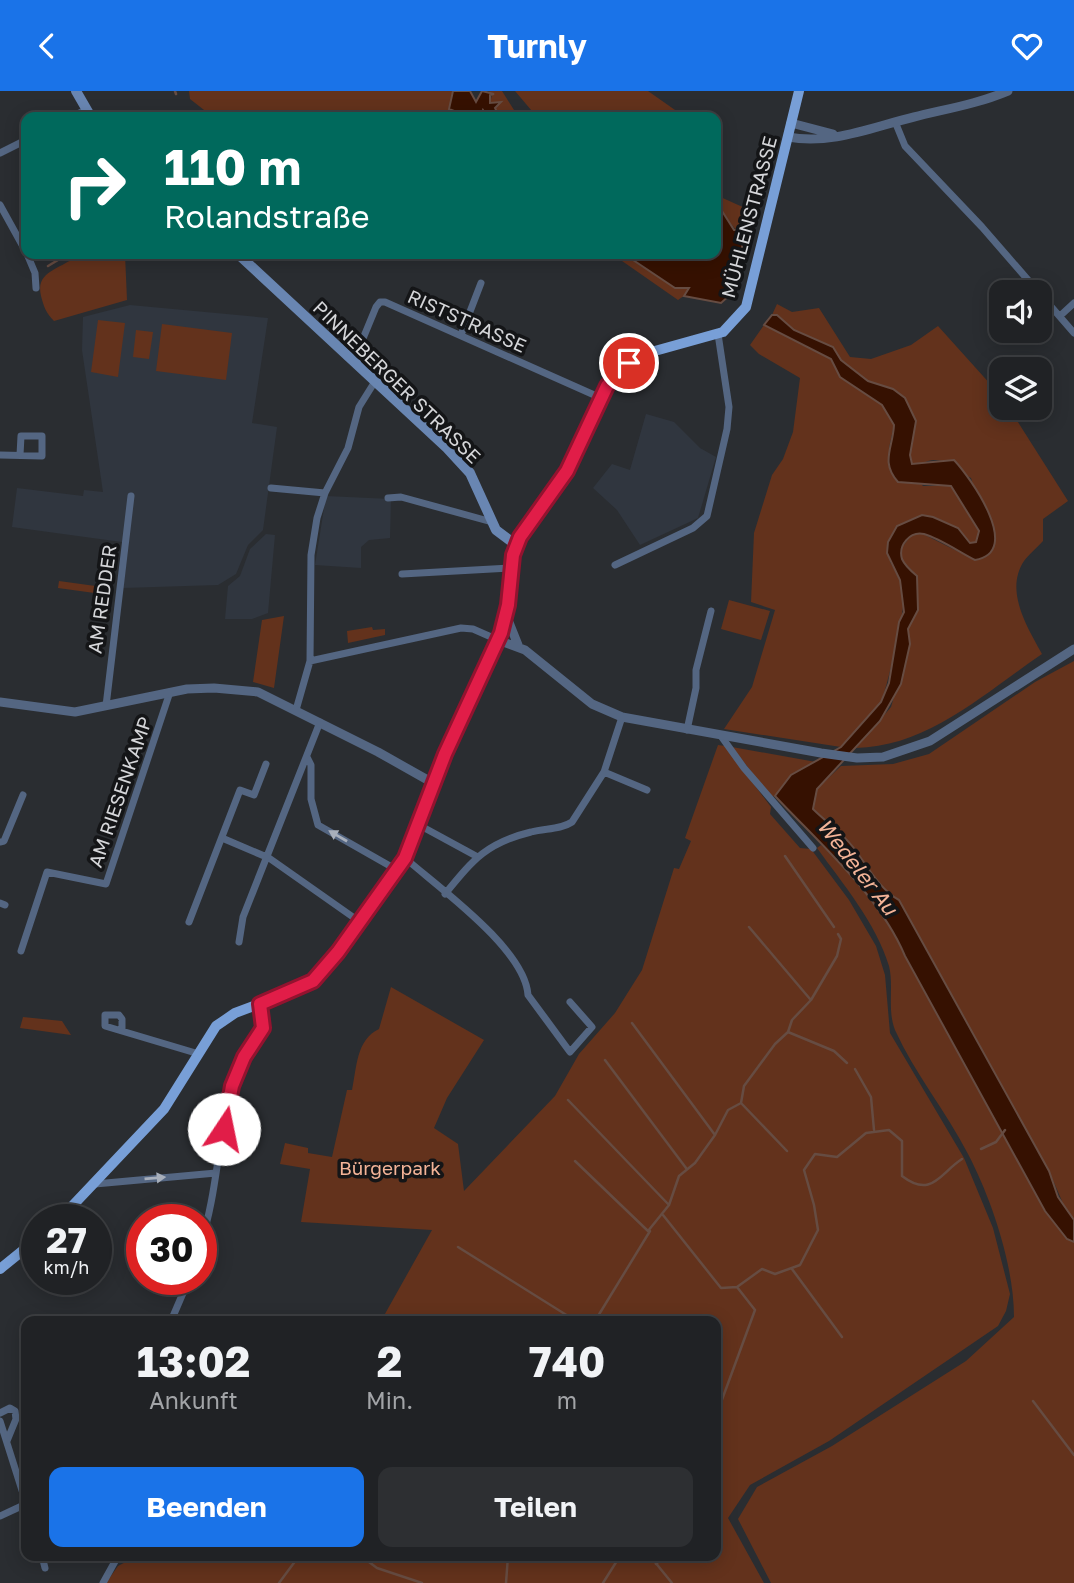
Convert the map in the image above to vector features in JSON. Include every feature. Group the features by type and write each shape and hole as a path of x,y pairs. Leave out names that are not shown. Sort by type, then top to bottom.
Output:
{"main road":[{"path":"76,91 87,112"},
{"name":"MÜHLENSTRASSE","path":"198,1054 216,1026 234,1013 313,981 360,922 405,858 433,783 498,640 506,615 516,545 525,526 567,471 601,398 620,372 644,354 718,334 728,329 746,307 799,91"},
{"name":"PINNEBERGER STRASSE","path":"243,259 447,448 470,473 501,537 516,545"},
{"path":"76,1204 164,1109 198,1054"},
{"path":"0,1269 21,1252"}],"street":[{"path":"788,137 820,140 845,136 964,107 1008,91"},
{"path":"791,123 825,134 845,136"},
{"path":"895,124 905,146 1061,315 1074,333"},
{"path":"0,153 21,142"},
{"path":"0,205 21,242"},
{"path":"29,259 35,273 36,288"},
{"path":"461,334 481,283"},
{"name":"RISTSTRASSE","path":"347,358 362,341 380,302 461,334 601,398"},
{"path":"1061,315 1074,303"},
{"path":"615,565 693,528 707,516 725,443 729,407 718,334"},
{"path":"297,708 310,659 311,555 317,518 325,493 348,448 359,407 374,383"},
{"path":"0,455 20,456"},
{"path":"271,488 325,493"},
{"name":"AM REDDER","path":"106,706 131,496"},
{"path":"387,498 401,497 492,522"},
{"path":"402,574 511,568"},
{"path":"687,730 696,688 695,670 711,611"},
{"path":"506,615 518,645"},
{"path":"310,659 461,628 473,629 518,645 592,704 622,717 857,758 883,757 922,745 1074,649"},
{"path":"0,702 55,711 106,706 170,692 205,688 258,692 297,708 433,783"},
{"name":"AM RIESENKAMP","path":"21,951 47,871 106,884 170,692"},
{"path":"444,894 476,856 519,835 564,827 579,815 604,772 622,717"},
{"path":"239,942 243,917 269,858 320,722"},
{"path":"720,736 813,848"},
{"path":"307,757 311,765 311,799 318,825 397,870"},
{"path":"189,922 240,790 254,795 266,764"},
{"path":"604,772 647,790"},
{"path":"0,842 4,841 23,795"},
{"path":"419,825 476,856"},
{"path":"222,838 269,858 360,922"},
{"path":"405,858 507,952 527,985 528,995 570,1052 592,1027 570,1002"},
{"path":"209,1204 232,1086 244,1057 263,1028 260,1004"},
{"path":"122,1030 198,1054"},
{"path":"94,1184 216,1173"},
{"path":"173,1316 182,1295"},
{"path":"0,1413 10,1408 15,1411 7,1442"},
{"path":"0,1421 21,1487"},
{"path":"0,1516 21,1506"},
{"path":"43,1561 45,1568"},
{"path":"103,1583 115,1561"}],"shaded area":[{"path":"130,305 268,318 252,423 277,427 263,530 248,545 236,574 218,585 123,588 129,543 12,527 17,488 83,496 84,490 103,492 82,350 83,317"},
{"path":"646,414 674,422 700,448 716,457 698,518 640,545 617,510 593,488 612,464 630,470"},
{"path":"326,496 391,499 390,538 369,540 361,547 361,568 315,565"},
{"path":"266,534 275,535 268,613 252,619 225,619 228,586 240,576 250,549"}],"green space":[{"path":"189,91 453,91 458,112 207,112 190,99"},
{"path":"489,91 502,91 514,110 519,112 498,112 495,108 499,102 490,103 492,95"},
{"path":"515,91 648,91 678,112 533,112"},
{"path":"721,197 756,213 749,226 737,231 725,217 721,217"},
{"path":"72,259 125,259 127,300 54,321 42,300 40,287 51,271"},
{"path":"619,259 631,259 642,267 689,288 688,293 678,300"},
{"path":"777,304 792,312 819,308 850,357 871,359 911,345 938,326 989,383 989,420 1017,420 1068,501 1043,519 1043,541 1024,561 1018,573 1016,585 1020,609 1042,654 977,701 931,728 907,738 856,748 891,707 910,644 908,629 918,610 917,576 902,560 901,549 911,535 921,533 975,560 984,558 993,549 985,504 976,494 971,478 948,464 934,460 912,464 910,455 916,421 905,398 893,389 868,381 841,360 833,347 794,330 777,315 772,315"},
{"path":"98,320 125,323 118,377 91,372"},
{"path":"162,324 232,333 226,380 156,371"},
{"path":"764,325 831,359 840,377 882,405 894,425 889,448 923,486 951,486 979,531 976,542 970,543 944,521 922,516 890,562 902,587 904,604 887,682 877,708 841,747 724,729 752,687 775,610 751,602 754,533 772,475 783,459 793,432 800,378 759,354 750,345"},
{"path":"136,330 153,332 149,359 133,357"},
{"path":"59,581 110,588 109,595 58,588"},
{"path":"729,600 770,611 761,640 721,629"},
{"path":"284,616 274,688 253,682 262,620"},
{"path":"372,627 373,630 385,629 385,635 348,643 347,631"},
{"path":"1074,661 1074,1220 1068,1215 1049,1171 899,900 879,883 848,842 813,809 817,789 841,766 893,764 929,754 1035,682"},
{"name":"Bürgerpark","path":"718,745 725,746 771,807 770,814 800,848 811,849 849,900 876,946 885,975 890,1033 964,1158 993,1228 1010,1294 1006,1311 998,1326 829,1441 750,1485 728,1518 764,1583 106,1583 118,1566 128,1561 721,1561 721,1316 384,1316 432,1230 301,1222 310,1169 280,1164 285,1143 308,1148 308,1153 332,1157 347,1090 352,1090 359,1055 366,1040 379,1029 391,987 484,1040 447,1098 434,1128 458,1144 464,1191 555,1096 579,1054 615,1013 642,970 674,868 679,869 691,841 685,838"},
{"path":"732,747 816,762 791,775 775,796 771,797"},
{"path":"821,845 857,883 890,926 1045,1211 1067,1239 1074,1242 1074,1583 771,1583 738,1519 757,1487 832,1446 966,1361 1014,1317 1006,1255 977,1172 895,1030 891,1014 889,966 883,950 858,904 817,848"},
{"path":"23,1017 62,1021 71,1035 20,1028"}],"water":[{"path":"453,91 470,91 476,102 482,91 494,94 490,95 490,103 501,102 495,108 497,112 457,112 449,109"},
{"path":"721,212 734,230 744,230 745,234 731,294 721,303 684,296 689,288 675,288 632,259 721,259"},
{"name":"Wedeler Au","path":"772,315 777,315 794,330 833,347 841,360 868,381 893,389 905,398 916,421 910,455 912,464 954,460 981,497 989,513 995,543 989,554 975,560 924,534 914,535 906,540 901,554 906,566 917,576 918,610 908,629 910,644 901,684 880,721 817,789 813,809 848,842 879,883 899,900 1049,1171 1058,1197 1074,1220 1074,1242 1067,1239 1045,1211 880,912 848,871 775,796 791,775 841,747 881,702 889,683 899,622 904,612 900,580 887,553 888,542 897,526 922,515 933,517 958,528 970,543 976,542 979,531 951,486 898,482 889,461 894,425 882,405 840,377 831,359 764,325"}],"waterway":[{"path":"48,266 60,259"},
{"path":"785,856 834,927"},
{"path":"749,927 810,999"},
{"path":"598,1316 648,1231 669,1205 679,1176 695,1163 715,1135 728,1110 741,1103 744,1086 775,1044 788,1032 792,1020 811,1000 837,956 841,939 838,934"},
{"path":"632,1023 715,1135"},
{"path":"788,1032 834,1051 847,1063"},
{"path":"605,1060 686,1168"},
{"path":"855,1069 871,1097 874,1130"},
{"path":"568,1100 669,1205"},
{"path":"741,1103 787,1151"},
{"path":"663,1215 721,1288 737,1287 762,1269 775,1274 800,1265 818,1230 804,1170 815,1154 837,1157 866,1133 889,1130 902,1141 902,1176 921,1185 935,1181 962,1159"},
{"path":"981,1149 996,1142 1005,1130"},
{"path":"575,1161 648,1231"},
{"path":"458,1247 568,1316"},
{"path":"792,1269 842,1337"},
{"path":"721,1402 755,1310 737,1287"},
{"path":"1033,1401 1074,1455"},
{"path":"279,1583 295,1561"},
{"path":"368,1561 377,1568 422,1583"},
{"path":"506,1583 508,1561"},
{"path":"603,1583 617,1561"},
{"path":"654,1561 672,1583"},
{"path":"656,1564 659,1561"}],"route":[{"path":"224,1129 232,1086 244,1057 263,1028 260,1004 296,991 313,981 338,952 405,858 445,754 501,633 508,605 516,545 525,526 567,471 607,386 629,363"}]}
